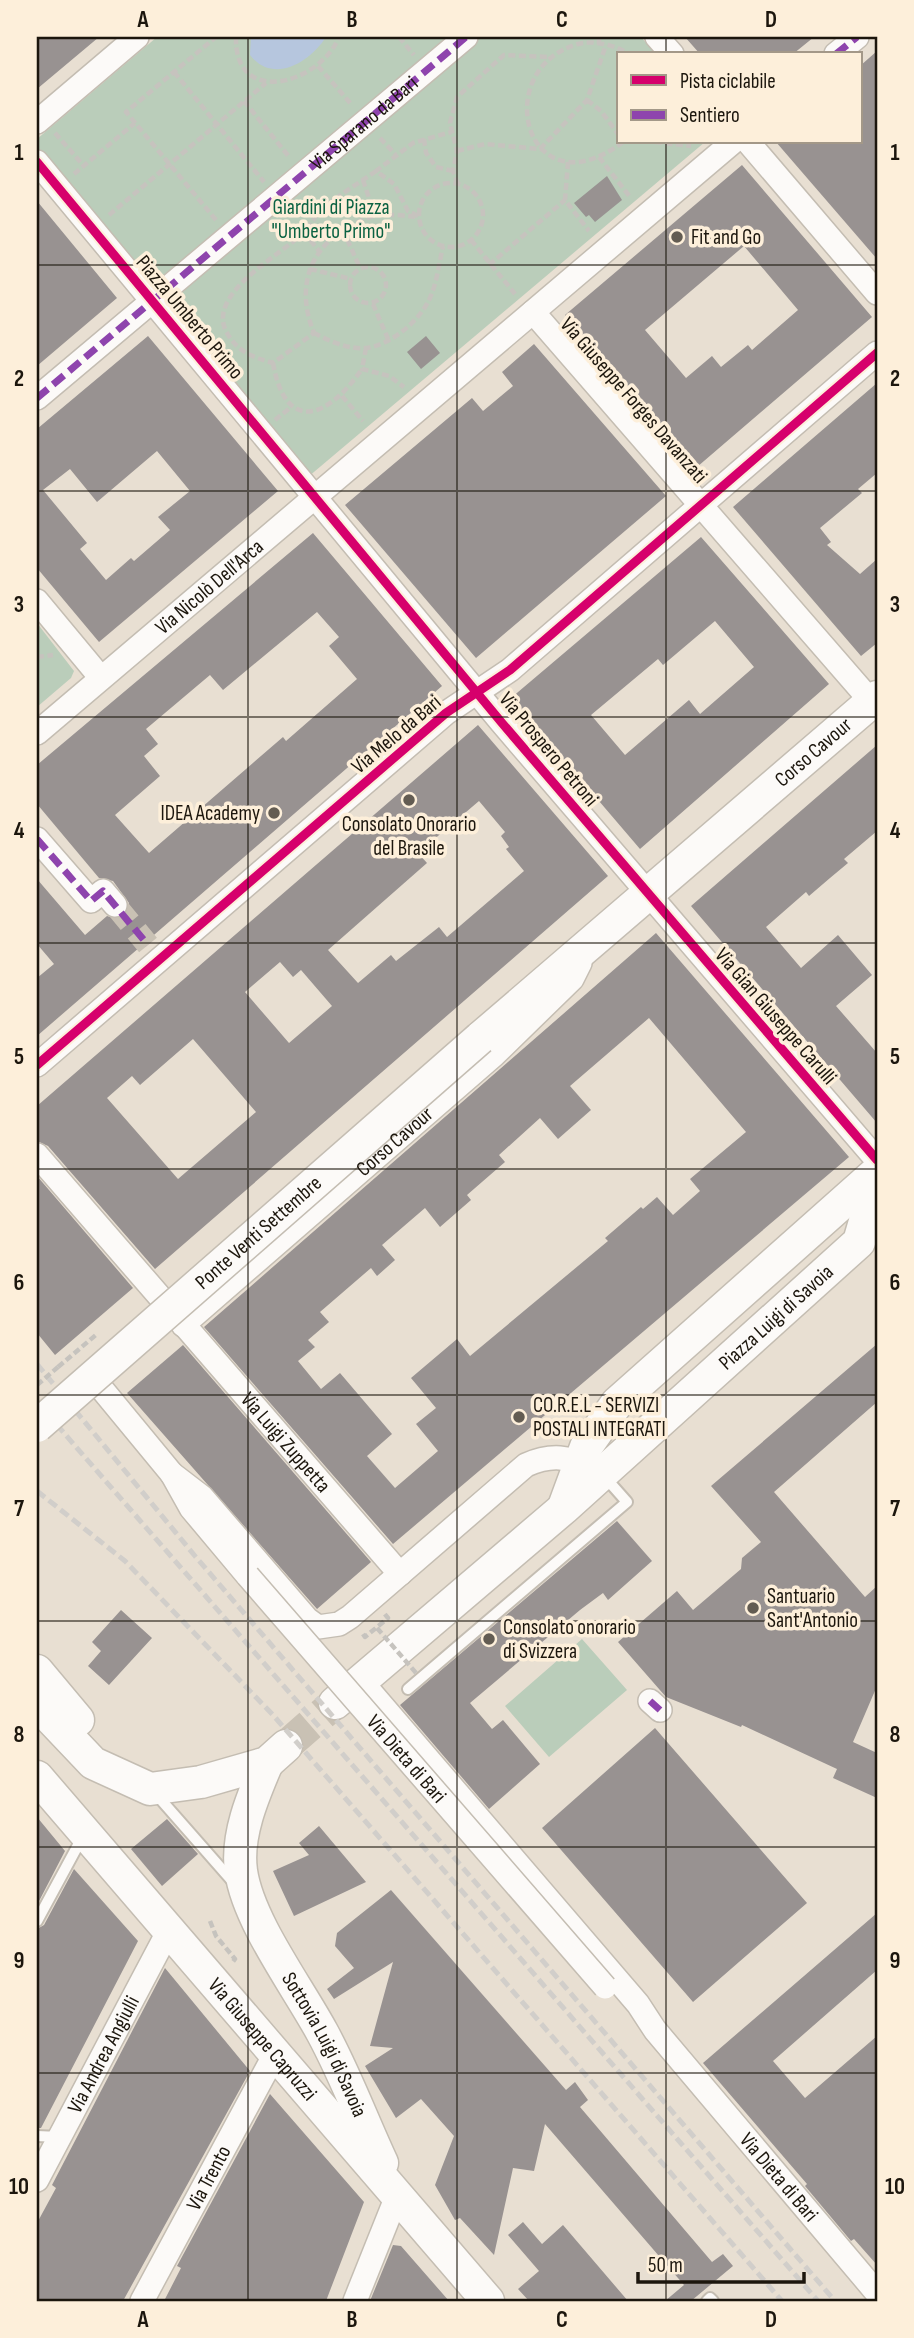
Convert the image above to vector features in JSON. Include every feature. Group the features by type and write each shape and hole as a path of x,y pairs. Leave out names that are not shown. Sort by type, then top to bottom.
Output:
{"main road":[{"name":"Corso Cavour","path":"480,1038 876,702"},
{"name":"Ponte Venti Settembre","path":"37,1426 480,1038"},
{"name":"Piazza Luigi di Savoia","path":"360,1681 564,1508 591,1468 599,1425 617,1403 877,1172"},
{"name":"Piazza Luigi di Savoia","path":"591,1468 643,1435 868,1244 877,1180"},
{"path":"37,1671 101,1747 108,1768"},
{"path":"335,1703 360,1681"},
{"name":"Sottovia Luigi di Savoia","path":"37,1704 75,1748 93,1763 150,1788 201,1782 276,1755 251,1801 242,1839 240,1869 247,1897 323,2035 397,2196"},
{"name":"Via Giuseppe Capruzzi","path":"37,1777 488,2301"}],"street":[{"path":"45,126 137,37"},
{"name":"Via Sparano da Bari","path":"37,398 466,37"},
{"path":"657,37 670,52"},
{"path":"838,52 857,37"},
{"path":"316,496 731,144"},
{"path":"750,144 877,293"},
{"name":"Piazza Umberto Primo","path":"37,162 316,496"},
{"name":"Via Giuseppe Forges Davanzati","path":"533,312 876,702"},
{"name":"Via Melo da Bari","path":"37,1065 446,713 510,670 877,353"},
{"name":"Via Nicolò Dell'Arca","path":"37,733 316,496"},
{"name":"Via Prospero Petroni","path":"316,496 341,530 648,894"},
{"path":"37,601 101,678"},
{"path":"37,839 91,901 103,891 115,905"},
{"name":"Via Gian Giuseppe Carulli","path":"648,894 877,1160"},
{"name":"Corso Cavour","path":"177,1317 494,1055 572,979 589,944"},
{"name":"Via Luigi Zuppetta","path":"37,1156 400,1574"},
{"name":"Via Dieta di Bari","path":"177,1317 92,1377 172,1474 191,1508 248,1576 605,1987 636,2019 655,2030"},
{"path":"617,1403 611,1417 612,1428 621,1438 643,1435"},
{"path":"400,1574 526,1465 542,1458 561,1457 591,1468"},
{"name":"Via Dieta di Bari","path":"172,1474 202,1497 307,1619 318,1627 340,1623 350,1618 400,1574"},
{"name":"Via Dieta di Bari","path":"360,1681 638,2004 655,2030 877,2293"},
{"name":"Via Andrea Angiulli","path":"37,2180 48,2136 169,1930"},
{"name":"Via Trento","path":"142,2301 275,2054"},
{"path":"355,2301 397,2196"}],"lane":[{"path":"408,1689 627,1502 591,1468"},
{"name":"Sottovia Luigi di Savoia","path":"150,1788 247,1897"},
{"path":"37,1921 85,1833"},
{"path":"707,2301 710,2298 713,2301"}],"path":[{"path":"216,37 126,112 229,236"},
{"path":"236,37 242,66 251,75 267,83 287,81 310,71 324,61 339,37"},
{"path":"599,37 599,44"},
{"path":"620,144 599,157 576,164 544,154 533,141 526,121 526,105 531,88 550,57 563,48 584,43 606,45 624,52"},
{"path":"540,149 587,100 606,45"},
{"path":"458,184 453,171 457,151 450,123 457,97 504,55 550,57"},
{"path":"174,72 276,197"},
{"path":"103,221 267,83"},
{"path":"587,100 601,111 617,133"},
{"path":"244,102 304,174"},
{"path":"68,179 135,122"},
{"path":"45,126 84,166"},
{"path":"273,363 245,353 232,343 223,325 224,309 242,283 304,232 319,212 395,154 424,139 451,132"},
{"path":"424,139 426,153 436,167 453,171"},
{"path":"457,151 485,144 540,149"},
{"path":"673,144 691,146"},
{"path":"599,157 630,197"},
{"path":"568,162 565,200 589,231"},
{"path":"376,170 394,184 408,211 418,217 426,236 443,246 453,247 471,240 481,226 482,208 474,192 458,184 439,185 423,198 418,217"},
{"path":"363,180 375,216"},
{"path":"489,265 565,200"},
{"path":"418,217 375,216 344,230 319,250 310,269 304,296 306,313 314,332 340,344 366,348 388,339 413,322 429,301 443,246"},
{"path":"344,230 360,268"},
{"path":"304,232 319,250"},
{"path":"471,240 515,294"},
{"path":"360,268 351,279 353,295 361,302 373,304"},
{"path":"360,268 379,270 386,279 386,291 373,304"},
{"path":"310,269 351,279"},
{"path":"373,304 388,339"},
{"path":"273,363 314,332"},
{"path":"273,363 280,394 290,407 310,412 327,406 342,396 362,369 366,348"},
{"path":"362,369 389,376 404,387"},
{"path":"342,396 363,421"},
{"path":"272,423 290,407"},
{"path":"37,657 54,655"},
{"path":"37,1385 97,1334"},
{"path":"377,1628 416,1674"},
{"path":"210,1921 216,1936 235,1959 232,1963"}],"green space":[{"name":"Giardini di Piazza \"Umberto Primo\"","path":"157,37 641,37 654,52 617,52 617,144 703,144 308,477 37,150 37,139"},
{"path":"37,623 74,671 71,678 37,707"},
{"path":"582,1639 627,1690 549,1757 505,1706"}],"water":[{"path":"251,37 326,37 311,55 301,62 280,69 259,64 250,55"}],"building":[{"path":"37,37 99,37 37,89"},
{"path":"685,37 814,37 795,52 698,52"},
{"path":"877,51 877,259 778,144 862,144 862,64"},
{"path":"742,165 872,317 697,467 565,315","holes":["744,246 798,310 752,350 748,345 721,367 712,356 686,378 645,330"]},
{"path":"607,176 622,200 595,222 589,215 586,217 574,203"},
{"path":"37,201 117,298 37,366"},
{"path":"148,336 278,491 99,642 37,568 37,429","holes":["157,451 190,491 158,517 170,530 134,561 131,558 106,580 80,549 87,543 43,490 70,469 97,502"]},
{"path":"426,336 440,353 421,369 407,352"},
{"path":"534,344 666,496 476,658 345,505 472,398 483,411 513,386 502,372"},
{"path":"877,383 877,473 858,489 862,493 820,528 831,542 827,545 860,574 877,559 877,643 861,656 733,507"},
{"path":"313,533 442,686 37,1036 37,978 54,964 37,944 37,879 85,935 107,916 117,919 124,916 129,903 113,881 99,878 37,804 37,765","holes":["317,612 339,637 329,646 357,679 286,741 283,737 149,853 115,815 160,776 144,756 158,744 146,729 210,675 223,690"]},
{"path":"701,537 829,684 640,849 511,698","holes":["715,621 754,667 700,714 689,700 625,755 591,715 658,659 663,665"]},
{"path":"478,725 608,876 155,1269 48,1146 37,1141 37,1106","holes":["479,801 505,832 501,836 509,847 506,849 524,871 447,937 439,927 396,961 391,955 358,983 328,950 427,863 418,853","280,962 293,977 301,970 332,1006 289,1043 245,992","193,1039 256,1112 178,1179 107,1098 132,1076 140,1085"]},
{"path":"877,745 877,831 844,859 848,863 809,896 806,892 766,927 801,968 838,935 872,975 836,1006 877,1053 877,1123 691,906"},
{"path":"656,933 849,1157 393,1544 204,1327","holes":["649,1018 746,1132 690,1179 700,1191 673,1215 657,1197 643,1209 641,1207 605,1238 608,1241 470,1356 457,1339 411,1378 436,1408 416,1424 438,1451 395,1488 367,1456 392,1434 340,1373 321,1389 298,1361 315,1347 308,1340 329,1322 320,1312 371,1268 377,1276 395,1260 382,1245 425,1208 440,1227 471,1200 467,1195 505,1162 499,1155 540,1118 558,1139 591,1110 570,1086"]},
{"path":"37,1176 133,1288 55,1355 37,1333"},
{"path":"877,1344 877,1402 774,1492 865,1597 877,1586 877,1686 853,1742 877,1753 877,1798 833,1778 837,1769 742,1725 741,1727 666,1697 618,1642 677,1591 693,1610 741,1569 742,1558 761,1542 711,1486"},
{"path":"183,1345 371,1562 317,1609 127,1393"},
{"path":"617,1521 652,1561 608,1600 603,1593 580,1610 470,1703 492,1729 503,1720 540,1764 489,1809 400,1705"},
{"path":"121,1610 152,1638 109,1685 88,1666 101,1651 92,1642"},
{"path":"655,1728 807,1903 693,2002 542,1828"},
{"path":"37,1817 65,1851 37,1905"},
{"path":"167,1819 198,1854 162,1886 131,1849"},
{"path":"319,1826 366,1882 294,1916 273,1871 309,1855 299,1843"},
{"path":"74,1869 138,1941 41,2128 37,2128 37,1929 44,1925"},
{"path":"391,1890 566,2090 575,2082 588,2100 580,2107 712,2262 723,2254 733,2266 691,2301 665,2301 684,2285 545,2124 534,2171 513,2168 494,2255 460,2218 455,2220 435,2185 454,2136 421,2099 396,2118 365,2066 393,2048 370,2046 393,1962 334,1999 327,1989 354,1968 335,1946 337,1933"},
{"path":"877,1913 877,1970 773,2061 805,2098 877,2036 877,2265 854,2239 851,2241 805,2186 807,2184 703,2063"},
{"path":"165,1968 250,2071 123,2301 37,2301 37,2223 56,2188 52,2185"},
{"path":"270,2094 364,2202 326,2301 164,2301 181,2268 177,2266"},
{"path":"523,2222 542,2244 563,2225 628,2301 529,2301 518,2289 539,2271 508,2235"},
{"path":"393,2245 401,2246 449,2301 370,2301"}],"tunnel":[{"path":"115,905 148,945"},
{"path":"286,1746 335,1703"}],"railway":[{"path":"37,1364 195,1556 835,2301"},
{"path":"37,1402 818,2301"},
{"path":"37,1491 125,1561 273,1715 782,2301"}],"marked path":[{"path":"37,398 466,37"},
{"path":"838,52 857,37"},
{"path":"37,839 91,901 103,891 148,945"},
{"path":"650,1701 660,1710"}],"cycle path":[{"path":"37,162 502,723 877,1160"},
{"path":"37,1065 446,713 510,670 877,353"}],"place":[{"name":"Fit and Go","path":"677,237"},
{"name":"Consolato Onorario del Brasile","path":"409,800"},
{"name":"IDEA Academy","path":"274,813"},
{"name":"CO.R.E.L - SERVIZI POSTALI INTEGRATI","path":"519,1417"},
{"name":"Santuario Sant'Antonio","path":"753,1608"},
{"name":"Consolato onorario di Svizzera","path":"489,1639"}]}
